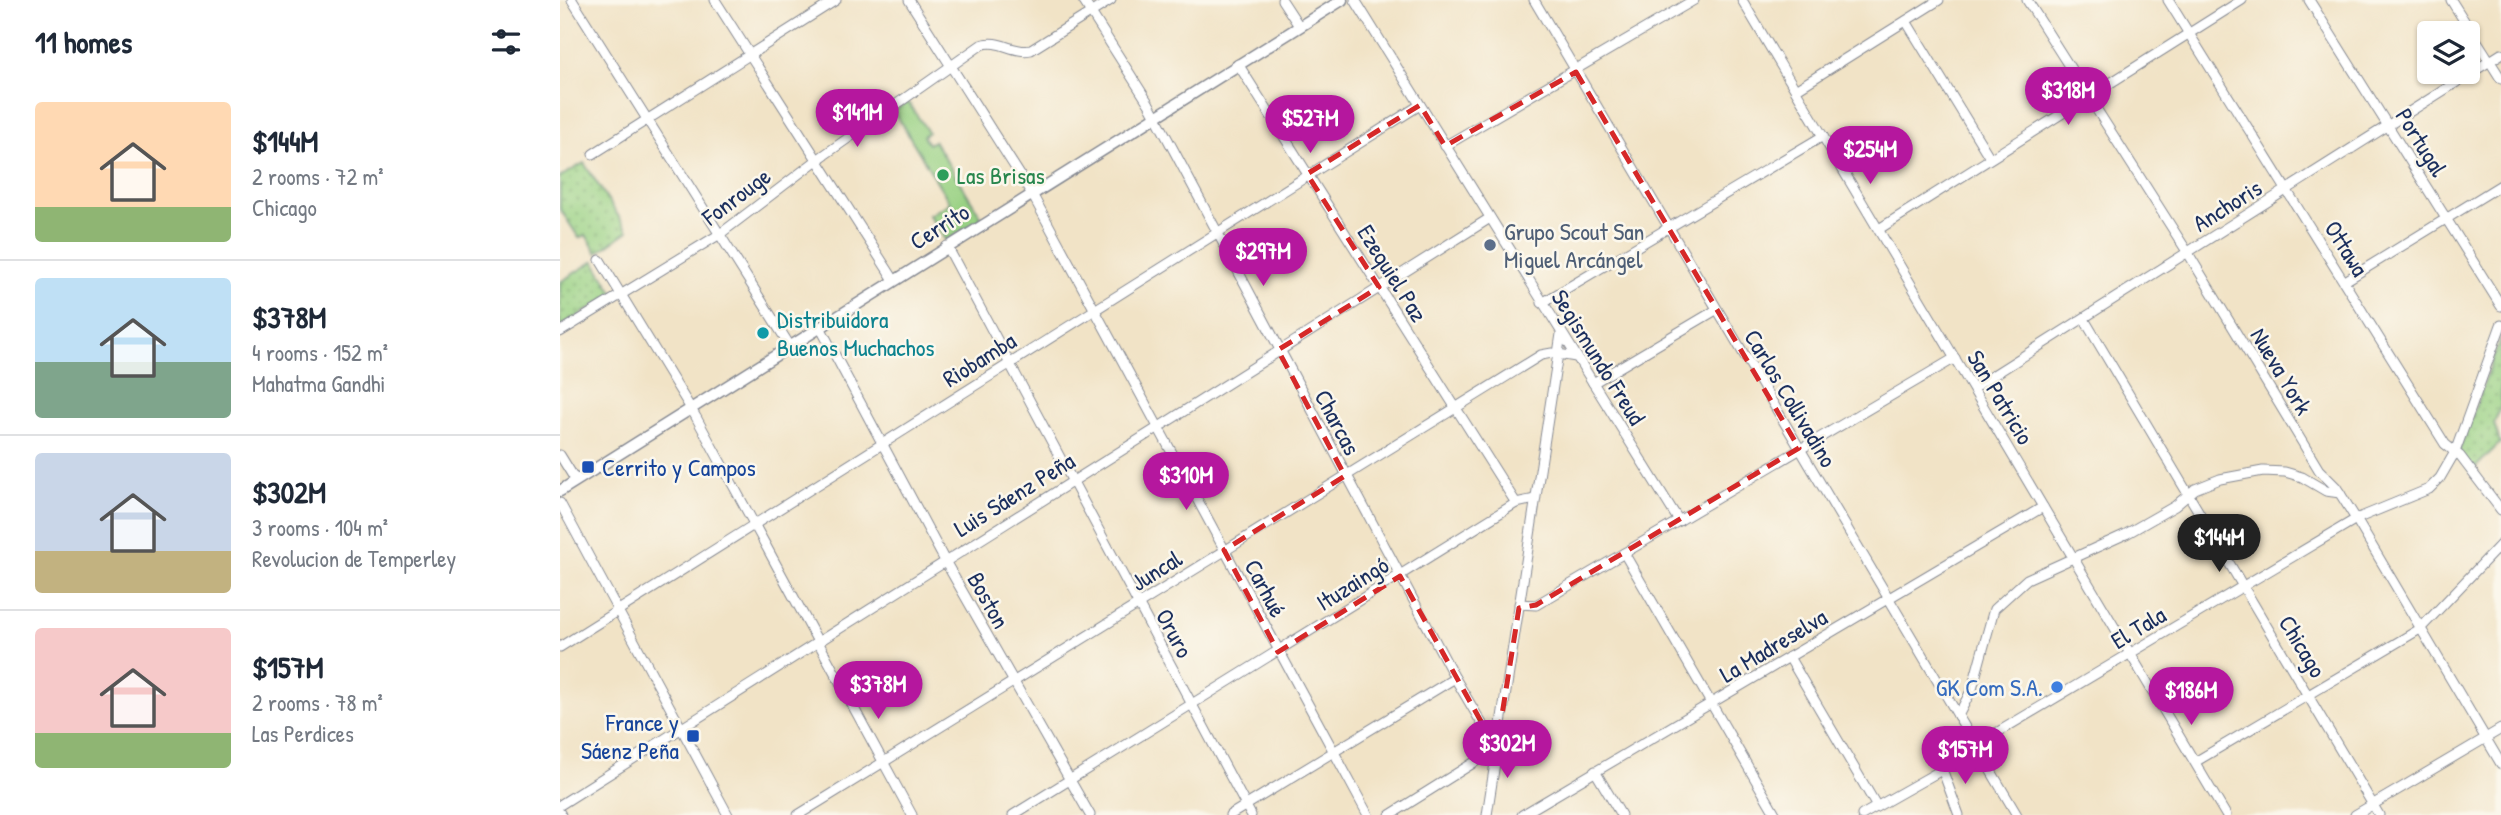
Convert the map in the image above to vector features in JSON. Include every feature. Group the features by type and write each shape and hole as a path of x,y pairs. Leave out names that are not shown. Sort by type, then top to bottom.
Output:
{"main road":[{"name":"Cerrito","path":"560,491 1342,0"}],"street":[{"path":"572,0 790,346"},
{"path":"715,0 894,280"},
{"path":"593,154 836,0"},
{"name":"Carhué","path":"909,0 1032,194 1368,815"},
{"name":"Charcas","path":"1083,0 1155,115 1455,678 1488,734 1498,740"},
{"name":"Fonrouge","path":"560,332 720,234 817,160 987,42 1031,50 1111,0"},
{"path":"1282,0 1298,26"},
{"name":"Segismundo Freud","path":"1355,0 1560,334 1679,520"},
{"name":"Carlos Collivadino","path":"1534,0 2017,815"},
{"path":"1445,146 1576,72 1694,0"},
{"name":"San Patricio","path":"1742,0 2226,815"},
{"path":"1797,89 1939,0"},
{"name":"Nueva York","path":"2027,0 2188,253 2319,470 2340,493 2501,764"},
{"name":"Ottawa","path":"2168,0 2445,444 2455,452 2501,510"},
{"path":"1879,229 2242,0"},
{"name":"Portugal","path":"2309,0 2501,306"},
{"path":"2451,0 2501,79"},
{"path":"1906,21 1990,158"},
{"name":"Anchoris","path":"1973,387 2501,54"},
{"name":"Ezequiel Paz","path":"1238,64 1516,503"},
{"name":"Riobamba","path":"560,647 1420,105"},
{"path":"1542,303 1823,136"},
{"path":"2345,281 2501,185"},
{"name":"Luis Sáenz Peña","path":"560,805 1490,218"},
{"name":"Oruro","path":"947,246 1251,815"},
{"path":"600,260 691,409 912,815"},
{"path":"1593,383 1716,310"},
{"name":"Chicago","path":"2084,319 2379,815"},
{"name":"El Tala","path":"1861,815 2356,519 2429,489 2440,478 2455,452 2501,325"},
{"name":"Boston","path":"820,327 945,561 1090,815"},
{"path":"1487,815 1560,334"},
{"name":"Juncal","path":"798,815 1541,355 1576,357"},
{"path":"1519,604 1536,605 1955,358"},
{"path":"560,455 576,481"},
{"path":"1958,716 1972,689 1982,645 1998,604 2027,579 2070,556 2126,534 2181,502 2189,494 2220,479 2263,471 2294,474 2326,491 2340,493"},
{"name":"Ituzaingó","path":"1013,815 1516,503 1535,499"},
{"path":"560,503 728,815"},
{"name":"La Madreselva","path":"1522,815 2043,507"},
{"path":"2195,762 2420,629 2501,544"},
{"path":"1623,553 1776,815"},
{"path":"1790,657 1876,806"},
{"path":"1230,815 1455,678"},
{"path":"2355,815 2501,729"},
{"path":"1390,815 1478,760 1495,760"},
{"path":"1942,769 1959,815"},
{"path":"1595,771 1621,815"}],"highlighted area":[{"path":"1576,72 1799,448 1536,605 1519,608 1498,740 1488,734 1400,576 1278,652 1224,550 1345,476 1278,350 1379,287 1307,174 1420,105 1445,146"}],"green space":[{"name":"Las Brisas","path":"908,102 928,132 923,136 928,144 934,141 982,218 946,241 929,215 950,203 894,111"},
{"path":"584,163 628,231 597,253 586,235 579,238 560,209 560,177"},
{"path":"594,261 614,294 560,327 560,282"},
{"path":"2501,337 2501,406 2494,423 2500,443 2473,470 2459,451"}],"place":[{"name":"Las Brisas","path":"943,175"},
{"name":"Grupo Scout San Miguel Arcángel","path":"1490,245"},
{"name":"Distribuidora Buenos Muchachos","path":"763,333"},
{"name":"Cerrito y Campos","path":"588,467"},
{"name":"GK Com S.A.","path":"2057,687"},
{"name":"France y Sáenz Peña","path":"693,736"}]}
